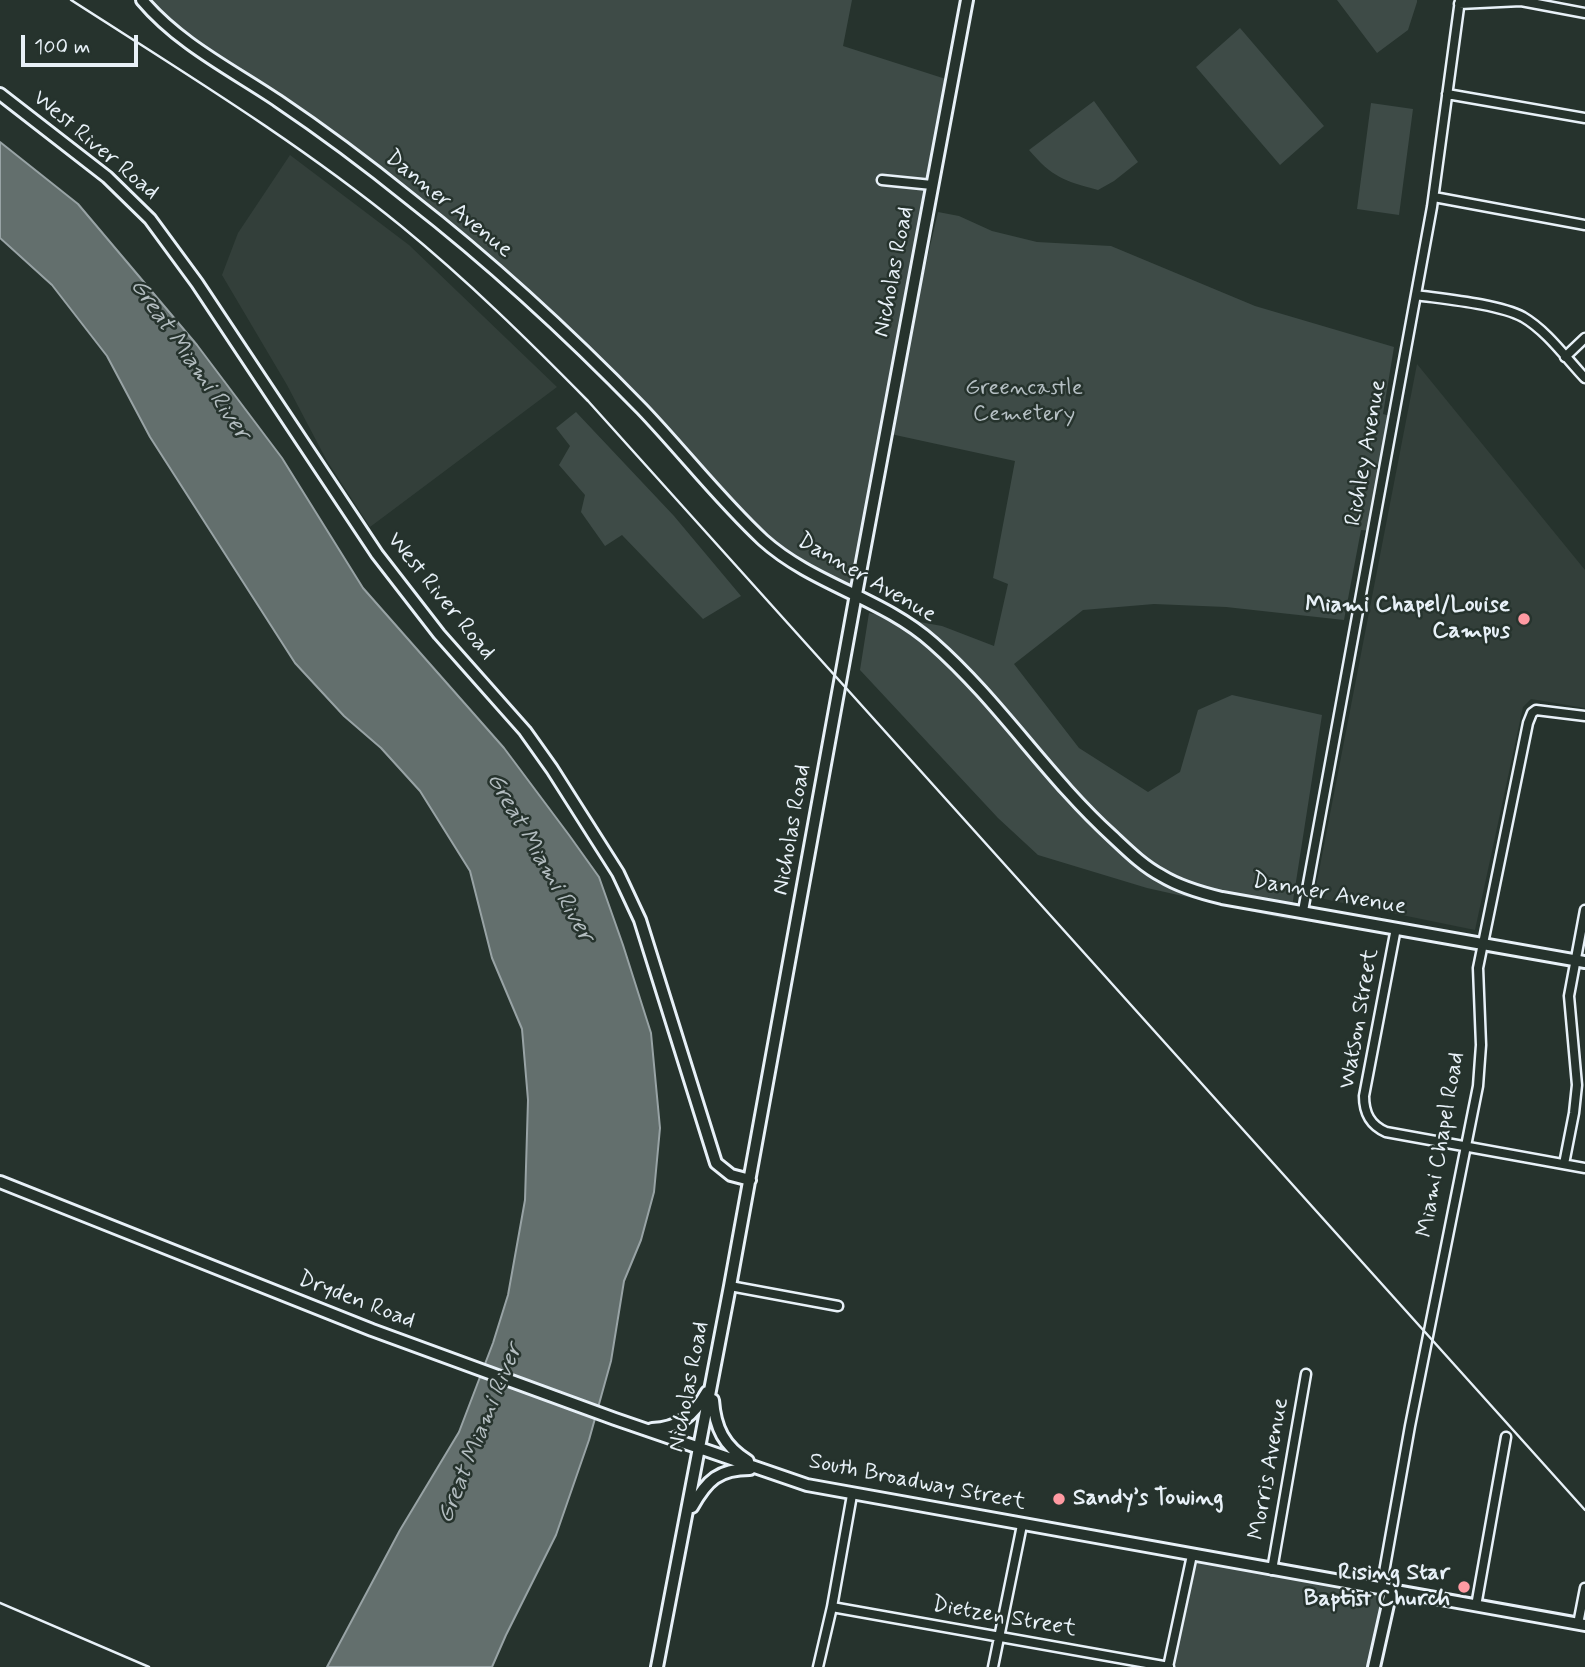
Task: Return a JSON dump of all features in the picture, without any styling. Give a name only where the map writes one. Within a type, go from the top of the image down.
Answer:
[{"type":"street","name":"Danner Avenue","points":[[142,0],[177,35],[334,140],[456,235],[605,372],[763,539],[807,571],[856,594],[911,625],[951,659],[1081,806],[1154,872],[1181,886],[1208,894],[1579,961]]},
{"type":"street","name":"Nicholas Road","points":[[657,1667],[700,1449],[967,0]]},
{"type":"street","points":[[1459,2],[1521,1],[1585,13]]},
{"type":"street","name":"Richley Avenue","points":[[1303,911],[1434,197],[1459,2]]},
{"type":"street","name":"West River Road","points":[[0,94],[107,177],[150,219],[217,313],[376,554],[431,624],[532,740],[618,873],[640,920],[716,1163],[731,1175],[750,1180]]},
{"type":"street","points":[[1447,94],[1585,118]]},
{"type":"street","points":[[882,180],[932,185]]},
{"type":"street","points":[[1434,197],[1585,225]]},
{"type":"street","points":[[1416,295],[1516,314],[1538,328],[1585,378]]},
{"type":"street","points":[[1565,357],[1585,338]]},
{"type":"street","name":"Miami Chapel Road","points":[[1374,1667],[1413,1413],[1478,1086],[1481,1059],[1478,978],[1528,723],[1536,710],[1585,716]]},
{"type":"street","points":[[1564,1164],[1577,1085],[1569,1008],[1579,961],[1585,910]]},
{"type":"street","name":"Watson Street","points":[[1396,928],[1364,1096],[1364,1110],[1379,1129],[1386,1132],[1466,1146]]},
{"type":"street","points":[[1466,1146],[1585,1168]]},
{"type":"street","name":"Dryden Road","points":[[0,1182],[439,1355],[643,1429],[670,1432],[700,1449]]},
{"type":"street","points":[[730,1286],[838,1306]]},
{"type":"street","name":"Morris Avenue","points":[[1272,1570],[1306,1374]]},
{"type":"street","points":[[670,1432],[690,1415],[712,1383]]},
{"type":"street","points":[[712,1383],[714,1409],[721,1437],[742,1457],[760,1469]]},
{"type":"street","points":[[1476,1606],[1506,1437]]},
{"type":"street","name":"South Broadway Street","points":[[700,1449],[807,1485],[852,1494],[1582,1625]]},
{"type":"street","points":[[686,1520],[701,1493],[720,1473],[738,1469],[760,1469]]},
{"type":"street","points":[[818,1667],[832,1607],[852,1494]]},
{"type":"street","points":[[993,1667],[1022,1525]]},
{"type":"street","points":[[1168,1667],[1192,1555]]},
{"type":"street","points":[[1582,1625],[1585,1588]]},
{"type":"street","name":"Dietzen Street","points":[[832,1607],[1168,1667]]},
{"type":"shaded area","points":[[290,155],[409,245],[557,387],[370,527],[327,461],[287,385],[222,275],[238,233]]},
{"type":"shaded area","points":[[1417,364],[1585,570],[1585,708],[1531,699],[1523,707],[1475,930],[1314,897]]},
{"type":"green space","name":"Greencastle Cemetery","points":[[142,0],[852,0],[843,46],[952,81],[908,318],[913,319],[938,212],[959,216],[992,231],[1037,242],[1111,246],[1255,306],[1394,347],[1383,414],[1393,417],[1373,531],[1361,530],[1344,620],[1226,607],[1154,604],[1083,610],[1014,664],[1079,748],[1148,792],[1180,772],[1198,710],[1232,695],[1322,715],[1290,920],[1147,888],[1038,855],[998,818],[860,670],[869,613],[942,626],[994,646],[1008,584],[993,578],[1015,461],[886,433],[856,594],[773,548],[644,411],[410,198],[187,42]]},
{"type":"green space","points":[[1337,0],[1417,2],[1408,30],[1377,53]]},
{"type":"green space","points":[[1240,28],[1324,126],[1280,165],[1196,67]]},
{"type":"green space","points":[[1094,101],[1138,162],[1098,190],[1059,177],[1029,150]]},
{"type":"green space","points":[[1371,103],[1413,109],[1399,215],[1357,209]]},
{"type":"green space","points":[[576,412],[674,516],[741,596],[703,619],[622,535],[605,546],[581,512],[585,495],[559,465],[570,446],[556,428]]},
{"type":"green space","points":[[1192,1555],[1391,1591],[1374,1667],[1168,1667]]},
{"type":"water","name":"Great Miami River","points":[[0,142],[78,204],[197,345],[282,458],[363,588],[504,748],[599,877],[623,945],[651,1033],[660,1128],[654,1192],[641,1240],[624,1281],[611,1361],[589,1440],[556,1535],[492,1667],[327,1667],[400,1530],[459,1432],[508,1295],[525,1200],[528,1100],[522,1029],[492,958],[470,871],[420,791],[381,748],[344,716],[295,663],[150,437],[107,356],[52,285],[0,238]]},
{"type":"railway","points":[[71,0],[239,108],[362,195],[450,268],[543,356],[588,401],[1585,1510]]},
{"type":"railway","points":[[0,1603],[149,1667]]},
{"type":"place","name":"Miami Chapel/Louise Campus","points":[[1524,619]]},
{"type":"place","name":"Sandy’s Towing","points":[[1059,1499]]},
{"type":"place","name":"Rising Star Baptist Church","points":[[1464,1587]]}]
